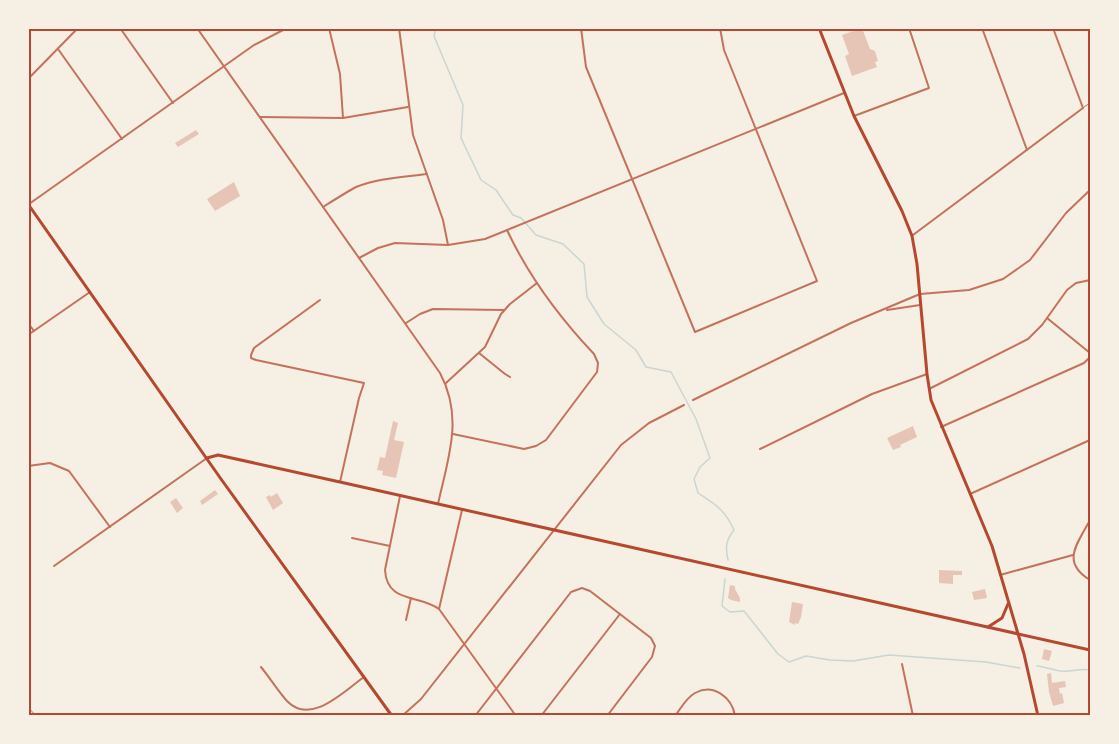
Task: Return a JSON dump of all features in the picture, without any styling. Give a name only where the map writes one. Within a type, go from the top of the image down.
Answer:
[{"type":"main road","points":[[819,28],[854,116],[902,211],[912,236],[917,264],[929,389],[941,427],[986,530],[1018,634],[1038,716]]},
{"type":"main road","points":[[29,204],[207,459],[392,716]]},
{"type":"main road","points":[[207,459],[218,455],[1090,650]]},
{"type":"main road","points":[[988,627],[1002,618],[1009,602]]},
{"type":"street","points":[[28,79],[78,28]]},
{"type":"street","points":[[120,28],[173,103]]},
{"type":"street","points":[[196,28],[406,323],[446,383],[452,405],[453,434],[438,504]]},
{"type":"street","points":[[29,204],[261,41],[287,28]]},
{"type":"street","points":[[329,28],[340,74],[343,118]]},
{"type":"street","points":[[399,28],[413,135],[443,220],[448,245]]},
{"type":"street","points":[[581,28],[586,67],[695,332],[818,281],[724,51],[720,28]]},
{"type":"street","points":[[854,116],[929,88],[909,28]]},
{"type":"street","points":[[982,28],[1027,150]]},
{"type":"street","points":[[912,236],[1083,108],[1053,28]]},
{"type":"street","points":[[58,49],[122,140]]},
{"type":"street","points":[[359,258],[394,243],[448,245],[472,243],[524,224],[844,93]]},
{"type":"street","points":[[260,117],[343,118],[408,107]]},
{"type":"street","points":[[323,207],[366,183],[427,174]]},
{"type":"street","points":[[693,400],[851,323],[920,294],[980,288],[1013,274],[1038,252],[1066,213],[1090,190]]},
{"type":"street","points":[[453,434],[518,449],[536,446],[546,440],[595,376],[598,367],[594,354],[571,329],[521,260],[507,230]]},
{"type":"street","points":[[929,389],[1021,344],[1036,332],[1067,290],[1083,281],[1090,280]]},
{"type":"street","points":[[446,383],[479,353],[490,339],[504,310],[537,283]]},
{"type":"street","points":[[28,335],[90,291]]},
{"type":"street","points":[[320,300],[254,348],[251,358],[364,383],[339,482]]},
{"type":"street","points":[[881,311],[921,305]]},
{"type":"street","points":[[406,323],[433,309],[504,310]]},
{"type":"street","points":[[1047,318],[1090,353]]},
{"type":"street","points":[[28,323],[34,331]]},
{"type":"street","points":[[479,353],[510,376]]},
{"type":"street","points":[[941,427],[1084,363],[1090,357]]},
{"type":"street","points":[[760,449],[872,394],[927,374]]},
{"type":"street","points":[[402,716],[421,699],[621,446],[643,426],[684,405]]},
{"type":"street","points":[[970,494],[1090,440]]},
{"type":"street","points":[[54,566],[207,459]]},
{"type":"street","points":[[28,466],[50,463],[69,471],[110,527]]},
{"type":"street","points":[[400,496],[385,570],[387,582],[397,594],[429,602],[439,609],[516,716]]},
{"type":"street","points":[[439,609],[462,510]]},
{"type":"street","points":[[1090,520],[1073,555],[1076,568],[1090,580]]},
{"type":"street","points":[[352,538],[390,546]]},
{"type":"street","points":[[1000,575],[1073,555]]},
{"type":"street","points":[[475,716],[571,592],[584,588],[651,638],[655,650],[607,716]]},
{"type":"street","points":[[406,620],[411,598]]},
{"type":"street","points":[[541,716],[620,614]]},
{"type":"street","points":[[902,664],[913,716]]},
{"type":"street","points":[[261,667],[287,701],[296,707],[308,710],[324,705],[364,677]]},
{"type":"street","points":[[675,716],[694,694],[709,690],[729,699],[735,716]]},
{"type":"lane","points":[[1083,108],[1090,103]]},
{"type":"lane","points":[[28,707],[36,716]]},
{"type":"building","points":[[862,28],[870,49],[875,51],[877,67],[852,76],[845,56],[849,54],[842,35]]},
{"type":"building","points":[[196,130],[199,134],[178,147],[175,143]]},
{"type":"building","points":[[234,182],[240,196],[215,211],[207,199]]},
{"type":"building","points":[[393,421],[398,423],[394,440],[404,442],[396,478],[382,475],[383,471],[377,470],[380,457],[385,458]]},
{"type":"building","points":[[913,426],[917,437],[893,450],[887,438]]},
{"type":"building","points":[[215,490],[218,494],[202,505],[200,501]]},
{"type":"building","points":[[277,493],[283,503],[273,510],[266,497]]},
{"type":"building","points":[[176,498],[183,508],[177,513],[170,502]]},
{"type":"building","points":[[939,570],[962,571],[962,575],[953,575],[953,584],[939,583]]},
{"type":"building","points":[[730,585],[735,586],[740,602],[728,598]]},
{"type":"building","points":[[985,589],[987,598],[974,600],[972,592]]},
{"type":"building","points":[[792,602],[803,604],[801,617],[795,625],[789,622]]},
{"type":"building","points":[[1044,649],[1052,651],[1049,661],[1042,659]]},
{"type":"building","points":[[1051,673],[1052,683],[1065,681],[1066,687],[1059,688],[1064,703],[1053,706],[1047,674]]},
{"type":"waterway","points":[[436,28],[434,36],[463,105],[461,138],[481,180],[496,190],[513,215],[521,218],[536,235],[563,244],[584,264],[587,297],[604,324],[636,350],[646,367],[671,372],[696,419],[710,458],[700,467],[694,479],[698,493],[727,517],[734,530],[727,544],[728,560]]},
{"type":"waterway","points":[[725,579],[722,606],[730,612],[744,611],[778,654],[789,662],[806,656],[853,661],[889,655],[986,662],[1020,668]]},
{"type":"waterway","points":[[1037,666],[1061,671],[1090,670]]}]
